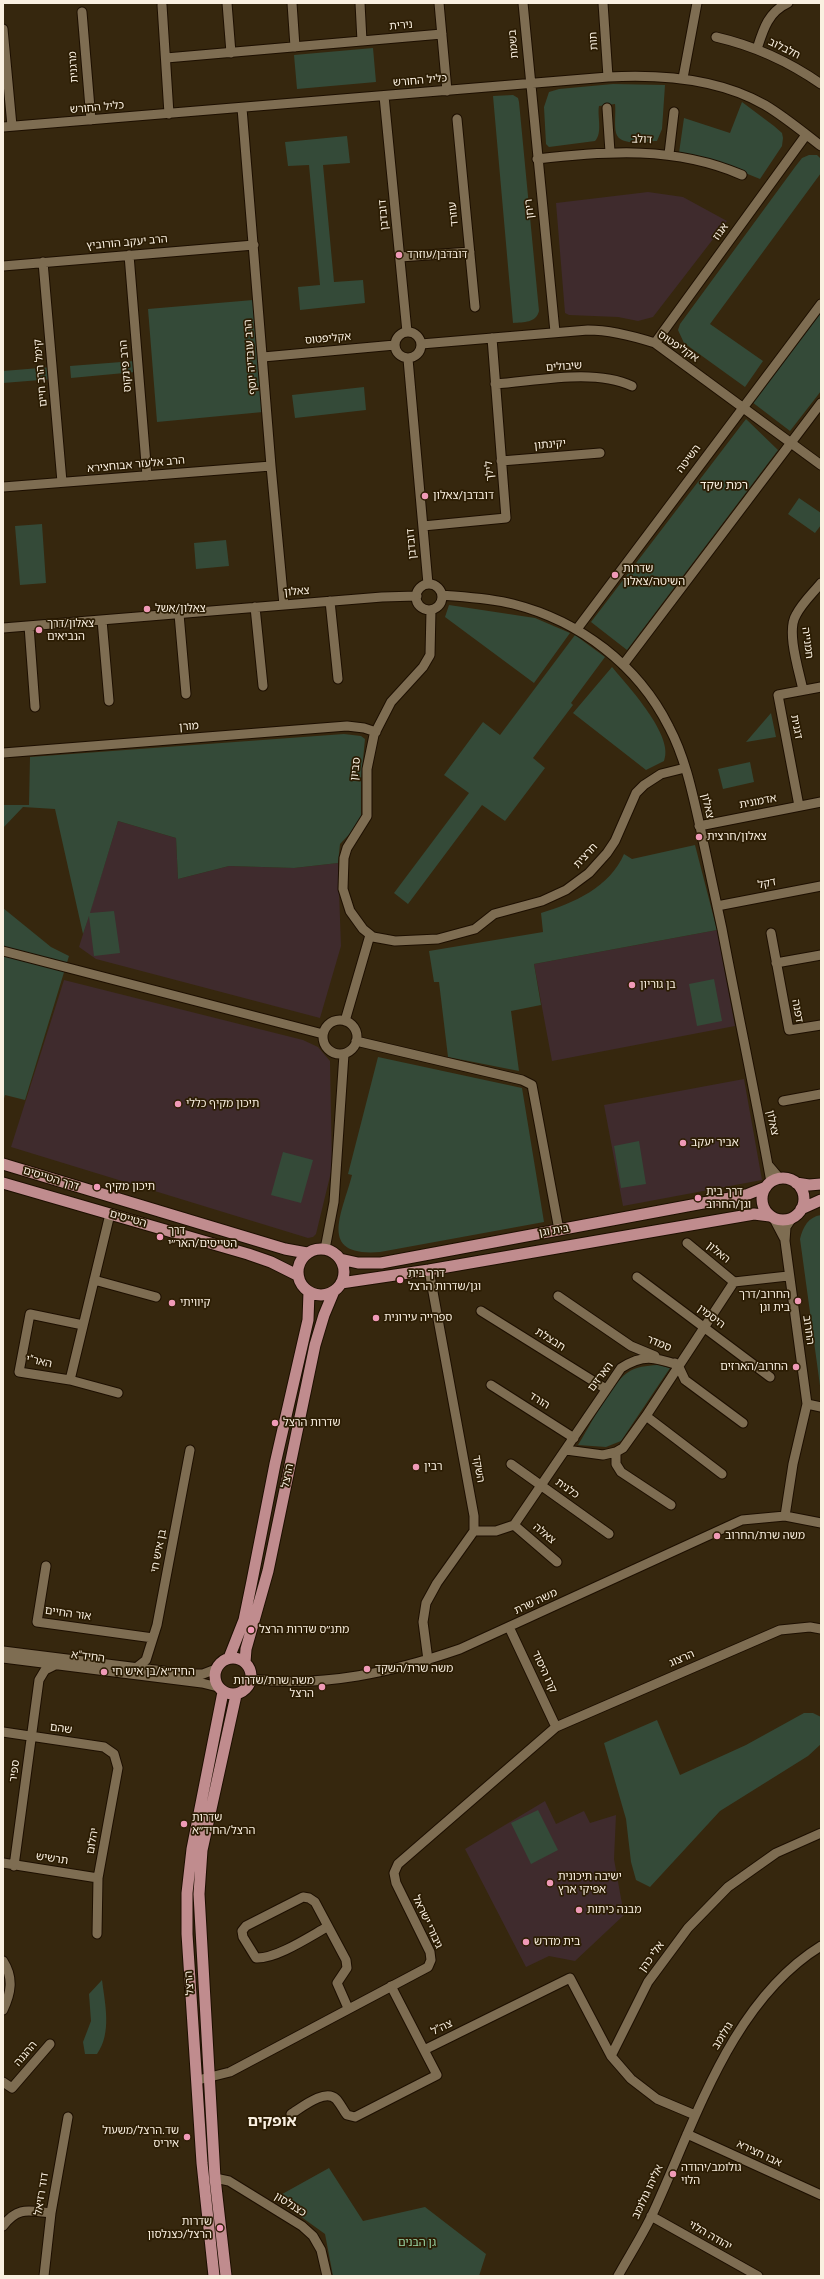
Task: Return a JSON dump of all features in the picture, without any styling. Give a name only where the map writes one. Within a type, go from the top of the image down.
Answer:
[{"type":"main road","name":"דרך הטייסים","points":[[3,1164],[285,1249],[307,1253]]},
{"type":"main road","name":"הטייסים","points":[[3,1183],[248,1254],[271,1262],[298,1275]]},
{"type":"main road","name":"בית וגן","points":[[340,1259],[358,1263],[381,1263],[746,1195],[772,1183]]},
{"type":"main road","points":[[821,1184],[809,1185],[796,1183],[772,1183],[762,1202],[771,1216],[782,1220],[792,1218],[801,1210],[821,1200]]},
{"type":"main road","points":[[796,1183],[803,1197],[801,1210]]},
{"type":"main road","name":"בית וגן","points":[[337,1287],[754,1214],[771,1216]]},
{"type":"main road","points":[[325,1249],[332,1252],[340,1259],[344,1273],[337,1287],[320,1295],[309,1292],[301,1285],[298,1275],[300,1261],[307,1253],[314,1250],[325,1249]]},
{"type":"main road","name":"הרצל","points":[[245,1662],[246,1648],[268,1572],[315,1346],[324,1315],[337,1287]]},
{"type":"main road","name":"הרצל","points":[[229,1658],[244,1620],[275,1464],[308,1320],[309,1292]]},
{"type":"main road","points":[[229,1658],[239,1659],[245,1662],[249,1667],[251,1679],[246,1689],[236,1695],[220,1690],[215,1681],[216,1668],[224,1660],[229,1658]]},
{"type":"main road","name":"הרצל","points":[[220,1690],[192,1849],[187,1893],[187,1934],[226,2276]]},
{"type":"main road","name":"הרצל","points":[[214,2276],[202,2163],[203,2080],[199,1894],[202,1850],[236,1695]]},
{"type":"street","points":[[227,3],[230,53]]},
{"type":"street","points":[[292,3],[294,47]]},
{"type":"street","points":[[360,3],[362,41]]},
{"type":"street","points":[[439,3],[447,91]]},
{"type":"street","name":"בשמת","points":[[522,3],[530,83]]},
{"type":"street","name":"תות","points":[[603,3],[608,77]]},
{"type":"street","points":[[683,78],[698,3]]},
{"type":"street","name":"חלבלוב","points":[[757,49],[768,21],[775,11],[788,3]]},
{"type":"street","points":[[162,5],[170,114]]},
{"type":"street","name":"מרגנית","points":[[82,12],[90,120]]},
{"type":"street","points":[[3,29],[7,127]]},
{"type":"street","name":"נירית","points":[[166,58],[442,34]]},
{"type":"street","name":"חלבלוב","points":[[716,37],[757,49],[793,66],[821,84]]},
{"type":"street","name":"כליל החורש","points":[[7,127],[530,83],[650,75],[683,78],[726,89],[755,100],[775,111],[821,146]]},
{"type":"street","name":"ריחן","points":[[530,83],[555,332]]},
{"type":"street","name":"דובדבן","points":[[384,96],[407,332]]},
{"type":"street","name":"הרב עובדיה יוסף","points":[[242,108],[271,466],[284,605]]},
{"type":"street","points":[[607,108],[610,152]]},
{"type":"street","points":[[669,154],[674,112]]},
{"type":"street","name":"עוזרד","points":[[457,119],[475,307]]},
{"type":"street","name":"אגוז","points":[[655,343],[806,135]]},
{"type":"street","name":"דולב","points":[[537,159],[610,152],[669,154],[709,162],[742,175]]},
{"type":"street","name":"הרב יעקב הורוביץ","points":[[3,266],[254,245]]},
{"type":"street","points":[[400,257],[470,252]]},
{"type":"street","name":"הרב פינקוס","points":[[129,255],[147,476]]},
{"type":"street","name":"קימל הרב חיים","points":[[43,262],[62,482]]},
{"type":"street","name":"השיטה","points":[[577,628],[821,304]]},
{"type":"street","name":"אקליפטוס","points":[[421,344],[555,332],[600,330],[626,334],[655,343],[821,465]]},
{"type":"street","points":[[407,332],[416,335],[421,344],[418,354],[408,359],[398,354],[395,345],[398,337],[407,332]]},
{"type":"street","name":"לילך","points":[[423,526],[506,518],[492,338]]},
{"type":"street","name":"אקליפטוס","points":[[263,357],[395,345]]},
{"type":"street","name":"דובדבן","points":[[408,359],[428,584]]},
{"type":"street","name":"שיבולים","points":[[495,384],[594,376],[615,379],[632,386]]},
{"type":"street","points":[[623,665],[821,402]]},
{"type":"street","name":"יקינתון","points":[[501,461],[600,453]]},
{"type":"street","name":"הרב אלעזר אבוחצירא","points":[[3,487],[271,466]]},
{"type":"street","name":"חמנייה","points":[[803,690],[792,635],[793,624],[796,614],[821,583]]},
{"type":"street","points":[[428,584],[438,587],[442,595],[440,605],[431,610],[420,606],[416,596],[421,587],[428,584]]},
{"type":"street","name":"צאלון","points":[[442,595],[511,604],[549,616],[577,628],[623,665],[651,697],[661,712],[675,741],[685,768],[700,826],[768,1163],[771,1170],[772,1183]]},
{"type":"street","name":"צאלון","points":[[3,628],[330,601],[416,596]]},
{"type":"street","points":[[330,601],[338,679]]},
{"type":"street","points":[[255,607],[263,686]]},
{"type":"street","name":"סביון","points":[[370,935],[360,926],[350,911],[343,890],[343,876],[347,848],[367,816],[367,769],[376,732],[391,702],[423,667],[430,655],[431,610]]},
{"type":"street","points":[[179,614],[186,694]]},
{"type":"street","points":[[102,620],[109,701]]},
{"type":"street","points":[[29,626],[36,707]]},
{"type":"street","name":"דגנית","points":[[799,806],[778,695],[821,687]]},
{"type":"street","name":"מורן","points":[[3,753],[347,726],[364,728],[376,732]]},
{"type":"street","name":"חרצית","points":[[370,935],[395,941],[438,939],[475,929],[494,914],[542,901],[576,884],[598,863],[615,840],[636,793],[644,785],[661,774],[685,768]]},
{"type":"street","name":"אדמונית","points":[[700,826],[821,802]]},
{"type":"street","name":"דקל","points":[[717,906],[821,886]]},
{"type":"street","name":"דפנה","points":[[771,933],[789,1030],[821,1024]]},
{"type":"street","points":[[345,1021],[370,935]]},
{"type":"street","points":[[3,951],[323,1034]]},
{"type":"street","points":[[776,963],[821,955]]},
{"type":"street","points":[[334,1021],[345,1021],[354,1028],[356,1041],[353,1048],[344,1054],[338,1054],[328,1050],[322,1039],[323,1034],[329,1024],[334,1021]]},
{"type":"street","points":[[356,1041],[522,1080],[532,1085],[559,1230]]},
{"type":"street","points":[[325,1249],[334,1202],[344,1054]]},
{"type":"street","points":[[783,1101],[821,1094]]},
{"type":"street","points":[[70,1380],[110,1214]]},
{"type":"street","name":"החרוב","points":[[771,1216],[781,1230],[785,1241]]},
{"type":"street","name":"החרוב","points":[[785,1516],[793,1464],[807,1404],[788,1276],[785,1241],[786,1227],[792,1218]]},
{"type":"street","name":"האלון","points":[[687,1243],[734,1282]]},
{"type":"street","name":"השקד","points":[[429,1270],[472,1504],[474,1531]]},
{"type":"street","points":[[566,1450],[603,1455],[616,1452],[623,1448],[646,1416],[678,1365],[734,1282],[788,1276]]},
{"type":"street","name":"היסמין","points":[[637,1277],[770,1377]]},
{"type":"street","points":[[94,1280],[156,1297]]},
{"type":"street","name":"סמדר","points":[[558,1296],[631,1346],[678,1365],[685,1380],[743,1423]]},
{"type":"street","name":"חבצלת","points":[[481,1310],[606,1389]]},
{"type":"street","name":"האר\"י","points":[[83,1325],[30,1314],[19,1372],[70,1380],[118,1393]]},
{"type":"street","name":"הארזים","points":[[514,1525],[621,1368],[634,1360],[654,1357],[678,1365]]},
{"type":"street","name":"הורד","points":[[491,1385],[574,1438]]},
{"type":"street","points":[[807,1404],[821,1407]]},
{"type":"street","points":[[646,1416],[722,1474]]},
{"type":"street","name":"בן איש חי","points":[[136,1668],[143,1664],[148,1656],[153,1638],[190,1450]]},
{"type":"street","points":[[616,1452],[616,1464],[621,1472],[671,1505]]},
{"type":"street","name":"כלנית","points":[[511,1464],[609,1534]]},
{"type":"street","name":"משה שרת","points":[[251,1679],[281,1682],[328,1680],[373,1674],[428,1660],[460,1649],[510,1627],[742,1520],[785,1516],[821,1523]]},
{"type":"street","points":[[428,1660],[423,1622],[426,1603],[437,1583],[474,1531],[496,1531],[514,1525]]},
{"type":"street","name":"צאלה","points":[[514,1525],[557,1562]]},
{"type":"street","name":"אור החיים","points":[[46,1566],[37,1622],[153,1638]]},
{"type":"street","name":"קרו היסוד","points":[[510,1627],[556,1727]]},
{"type":"street","name":"הרצוג","points":[[556,1727],[780,1630],[810,1627],[821,1629]]},
{"type":"street","name":"החיד\"א","points":[[3,1652],[196,1674],[216,1668]]},
{"type":"street","points":[[148,1656],[155,1668],[161,1671]]},
{"type":"street","name":"החיד\"א","points":[[3,1658],[202,1683],[220,1690]]},
{"type":"street","points":[[30,1662],[38,1680]]},
{"type":"street","points":[[38,1680],[45,1670],[55,1665]]},
{"type":"street","name":"ספיר","points":[[14,1866],[32,1736],[38,1680]]},
{"type":"street","name":"גיבורי ישראל","points":[[203,2080],[230,2072],[348,2008],[428,1967],[431,1960],[430,1952],[396,1883],[394,1873],[398,1864],[556,1727]]},
{"type":"street","name":"שהם","points":[[3,1732],[104,1747],[114,1754]]},
{"type":"street","name":"יהלום","points":[[97,1934],[98,1878],[118,1768],[114,1754]]},
{"type":"street","name":"אלי כהן","points":[[611,2056],[648,1982],[688,1928],[734,1883],[776,1853],[821,1833]]},
{"type":"street","name":"תרשיש","points":[[3,1863],[14,1866],[98,1878]]},
{"type":"street","points":[[327,1927],[272,1955],[262,1958],[256,1958],[252,1954],[242,1931],[246,1926],[303,1897],[309,1898],[315,1902],[327,1927],[346,1960],[347,1968],[337,1984],[348,2008]]},
{"type":"street","name":"גולומב","points":[[695,2115],[726,2054],[757,2005],[781,1976],[821,1946]]},
{"type":"street","points":[[3,1961],[9,1970],[11,1982],[10,1996],[3,2010]]},
{"type":"street","name":"צה\"ל","points":[[290,2114],[316,2099],[327,2096],[336,2099],[347,2115],[355,2117],[437,2075],[424,2050],[570,1978],[611,2056]]},
{"type":"street","points":[[391,1986],[424,2050]]},
{"type":"street","name":"ההגנה","points":[[3,2082],[12,2088],[50,2044]]},
{"type":"street","points":[[611,2056],[631,2079],[656,2099],[695,2115]]},
{"type":"street","name":"אליהו גולומב","points":[[618,2276],[651,2216],[695,2115]]},
{"type":"street","name":"דוד רזיאל","points":[[44,2276],[51,2213],[68,2117]]},
{"type":"street","name":"אבו חצירא","points":[[687,2134],[821,2195]]},
{"type":"street","name":"כצנלסון","points":[[215,2178],[229,2181],[302,2226],[313,2236],[321,2250],[327,2276]]},
{"type":"street","points":[[3,2226],[10,2216],[21,2211],[51,2213]]},
{"type":"street","name":"יהודה הלוי","points":[[651,2216],[758,2276]]},
{"type":"shaded area","points":[[648,192],[683,197],[727,221],[653,317],[638,321],[618,317],[569,315],[565,313],[556,203]]},
{"type":"shaded area","points":[[118,821],[176,838],[178,879],[229,866],[294,868],[338,863],[341,946],[320,1018],[96,959],[79,947]]},
{"type":"shaded area","name":"בן גוריון","points":[[717,930],[735,1026],[552,1061],[534,964]]},
{"type":"shaded area","name":"תיכון מקיף כללי","points":[[64,980],[303,1040],[318,1047],[330,1061],[332,1168],[316,1234],[313,1237],[308,1238],[11,1147]]},
{"type":"shaded area","name":"אביר יעקב","points":[[744,1079],[762,1180],[623,1206],[604,1105]]},
{"type":"shaded area","name":"ישיבה תיכונית אפיקי ארץ","points":[[545,1801],[556,1824],[584,1811],[590,1823],[616,1815],[614,1859],[624,1915],[575,1961],[549,1956],[526,1967],[465,1849]]},
{"type":"green space","points":[[373,48],[376,82],[297,89],[294,55]]},
{"type":"green space","points":[[613,84],[665,85],[662,129],[657,141],[628,142],[618,137],[615,130],[615,104],[599,106],[599,134],[595,141],[549,147],[546,144],[544,107],[549,92],[559,89]]},
{"type":"green space","points":[[513,95],[518,98],[519,102],[539,311],[532,320],[513,323],[493,96]]},
{"type":"green space","points":[[742,102],[782,133],[782,146],[760,179],[728,166],[679,153],[684,118],[730,133]]},
{"type":"green space","points":[[347,136],[350,163],[323,165],[334,282],[363,280],[365,303],[300,310],[298,287],[320,285],[309,165],[288,166],[285,142]]},
{"type":"green space","points":[[809,155],[817,155],[821,159],[821,173],[710,324],[763,361],[745,387],[684,343],[678,330],[680,324],[795,167],[802,158]]},
{"type":"green space","points":[[253,300],[263,412],[157,422],[148,309]]},
{"type":"green space","points":[[821,311],[821,391],[790,431],[752,402]]},
{"type":"green space","points":[[134,361],[135,372],[71,378],[70,366]]},
{"type":"green space","points":[[52,367],[53,379],[3,383],[3,371]]},
{"type":"green space","points":[[364,387],[366,410],[295,418],[292,395]]},
{"type":"green space","points":[[746,419],[778,450],[627,650],[591,622]]},
{"type":"green space","points":[[799,498],[821,513],[821,525],[815,533],[788,514]]},
{"type":"green space","points":[[42,524],[46,583],[20,585],[15,526]]},
{"type":"green space","points":[[226,540],[229,566],[196,569],[194,543]]},
{"type":"green space","points":[[449,605],[535,618],[570,633],[534,683],[445,617]]},
{"type":"green space","points":[[575,635],[605,657],[571,703],[573,705],[533,758],[545,768],[505,821],[482,805],[408,904],[394,893],[469,793],[444,775],[483,722],[500,735]]},
{"type":"green space","points":[[612,667],[648,711],[663,738],[666,751],[664,761],[646,770],[573,713]]},
{"type":"green space","points":[[771,713],[776,737],[746,742]]},
{"type":"green space","points":[[344,734],[361,736],[365,739],[361,781],[361,822],[340,844],[338,863],[294,868],[229,866],[178,879],[176,838],[118,821],[90,913],[114,911],[120,953],[94,956],[89,916],[83,934],[55,809],[23,807],[3,828],[3,805],[29,805],[30,757]]},
{"type":"green space","points":[[750,762],[754,782],[723,789],[718,769]]},
{"type":"green space","points":[[695,845],[717,930],[534,964],[541,1005],[511,1011],[519,1071],[448,1057],[439,982],[434,982],[429,951],[543,932],[541,913],[578,899],[600,885],[618,866],[624,854],[632,859]]},
{"type":"green space","points":[[3,908],[51,947],[69,956],[25,1100],[5,1095],[3,1102]]},
{"type":"green space","points":[[714,979],[722,1021],[697,1026],[689,984]]},
{"type":"green space","points":[[378,1057],[522,1088],[544,1222],[380,1252],[360,1252],[348,1248],[341,1240],[339,1230],[340,1218],[352,1175],[348,1174]]},
{"type":"green space","points":[[639,1141],[646,1184],[621,1188],[614,1146]]},
{"type":"green space","points":[[283,1152],[313,1160],[301,1203],[271,1195]]},
{"type":"green space","points":[[821,1215],[821,1393],[800,1239],[809,1220]]},
{"type":"green space","points":[[657,1365],[670,1368],[621,1441],[606,1447],[578,1445],[607,1396],[621,1379],[634,1369]]},
{"type":"green space","points":[[804,1713],[813,1713],[821,1717],[821,1744],[808,1756],[720,1811],[650,1887],[636,1880],[631,1862],[626,1819],[604,1743],[657,1720],[680,1775],[746,1745]]},
{"type":"green space","points":[[538,1810],[558,1850],[531,1864],[511,1823]]},
{"type":"green space","points":[[102,1980],[106,2008],[105,2037],[97,2054],[85,2054],[83,2042],[91,2021],[89,1994]]},
{"type":"green space","name":"גן הבנים","points":[[329,2168],[363,2221],[425,2207],[486,2254],[479,2276],[333,2276],[325,2234],[275,2198]]},
{"type":"place","name":"דובדבן/עוזרד","points":[[399,255]]},
{"type":"place","name":"דובדבן/צאלון","points":[[425,496]]},
{"type":"place","name":"שדרות השיטה/צאלון","points":[[615,575]]},
{"type":"place","name":"צאלון/אשל","points":[[147,609]]},
{"type":"place","name":"צאלון/דרך הנביאים","points":[[39,630]]},
{"type":"place","name":"צאלון/חרצית","points":[[699,837]]},
{"type":"place","name":"בן גוריון","points":[[632,985]]},
{"type":"place","name":"תיכון מקיף כללי","points":[[178,1104]]},
{"type":"place","name":"אביר יעקב","points":[[683,1143]]},
{"type":"place","name":"תיכון מקיף","points":[[97,1187]]},
{"type":"place","name":"דרך בית וגן/החרוב","points":[[698,1198]]},
{"type":"place","name":"דרך הטייסים/האר״י","points":[[160,1237]]},
{"type":"place","name":"דרך בית וגן/שדרות הרצל","points":[[400,1280]]},
{"type":"place","name":"החרוב/דרך בית וגן","points":[[798,1301]]},
{"type":"place","name":"קיוויתי","points":[[172,1303]]},
{"type":"place","name":"ספרייה עירונית","points":[[376,1318]]},
{"type":"place","name":"החרוב/הארזים","points":[[796,1367]]},
{"type":"place","name":"שדרות הרצל","points":[[275,1423]]},
{"type":"place","name":"רבין","points":[[416,1467]]},
{"type":"place","name":"משה שרת/החרוב","points":[[717,1536]]},
{"type":"place","name":"מתנ״ס שדרות הרצל","points":[[251,1630]]},
{"type":"place","name":"משה שרת/השקד","points":[[367,1669]]},
{"type":"place","name":"החיד״א/בן איש חי","points":[[104,1672]]},
{"type":"place","name":"משה שרת/שדרות הרצל","points":[[322,1687]]},
{"type":"place","name":"שדרות הרצל/החיד״א","points":[[184,1824]]},
{"type":"place","name":"ישיבה תיכונית אפיקי ארץ","points":[[550,1883]]},
{"type":"place","name":"מבנה כיתות","points":[[579,1910]]},
{"type":"place","name":"בית מדרש","points":[[526,1942]]},
{"type":"place","name":"שד.הרצל/משעול איריס","points":[[187,2137]]},
{"type":"place","name":"גולומב/יהודה הלוי","points":[[673,2174]]},
{"type":"place","name":"שדרות הרצל/כצנלסון","points":[[220,2228]]},
{"type":"district","name":"רמת שקד","points":[[724,486]]},
{"type":"district","name":"אופקים","points":[[272,2122]]}]
